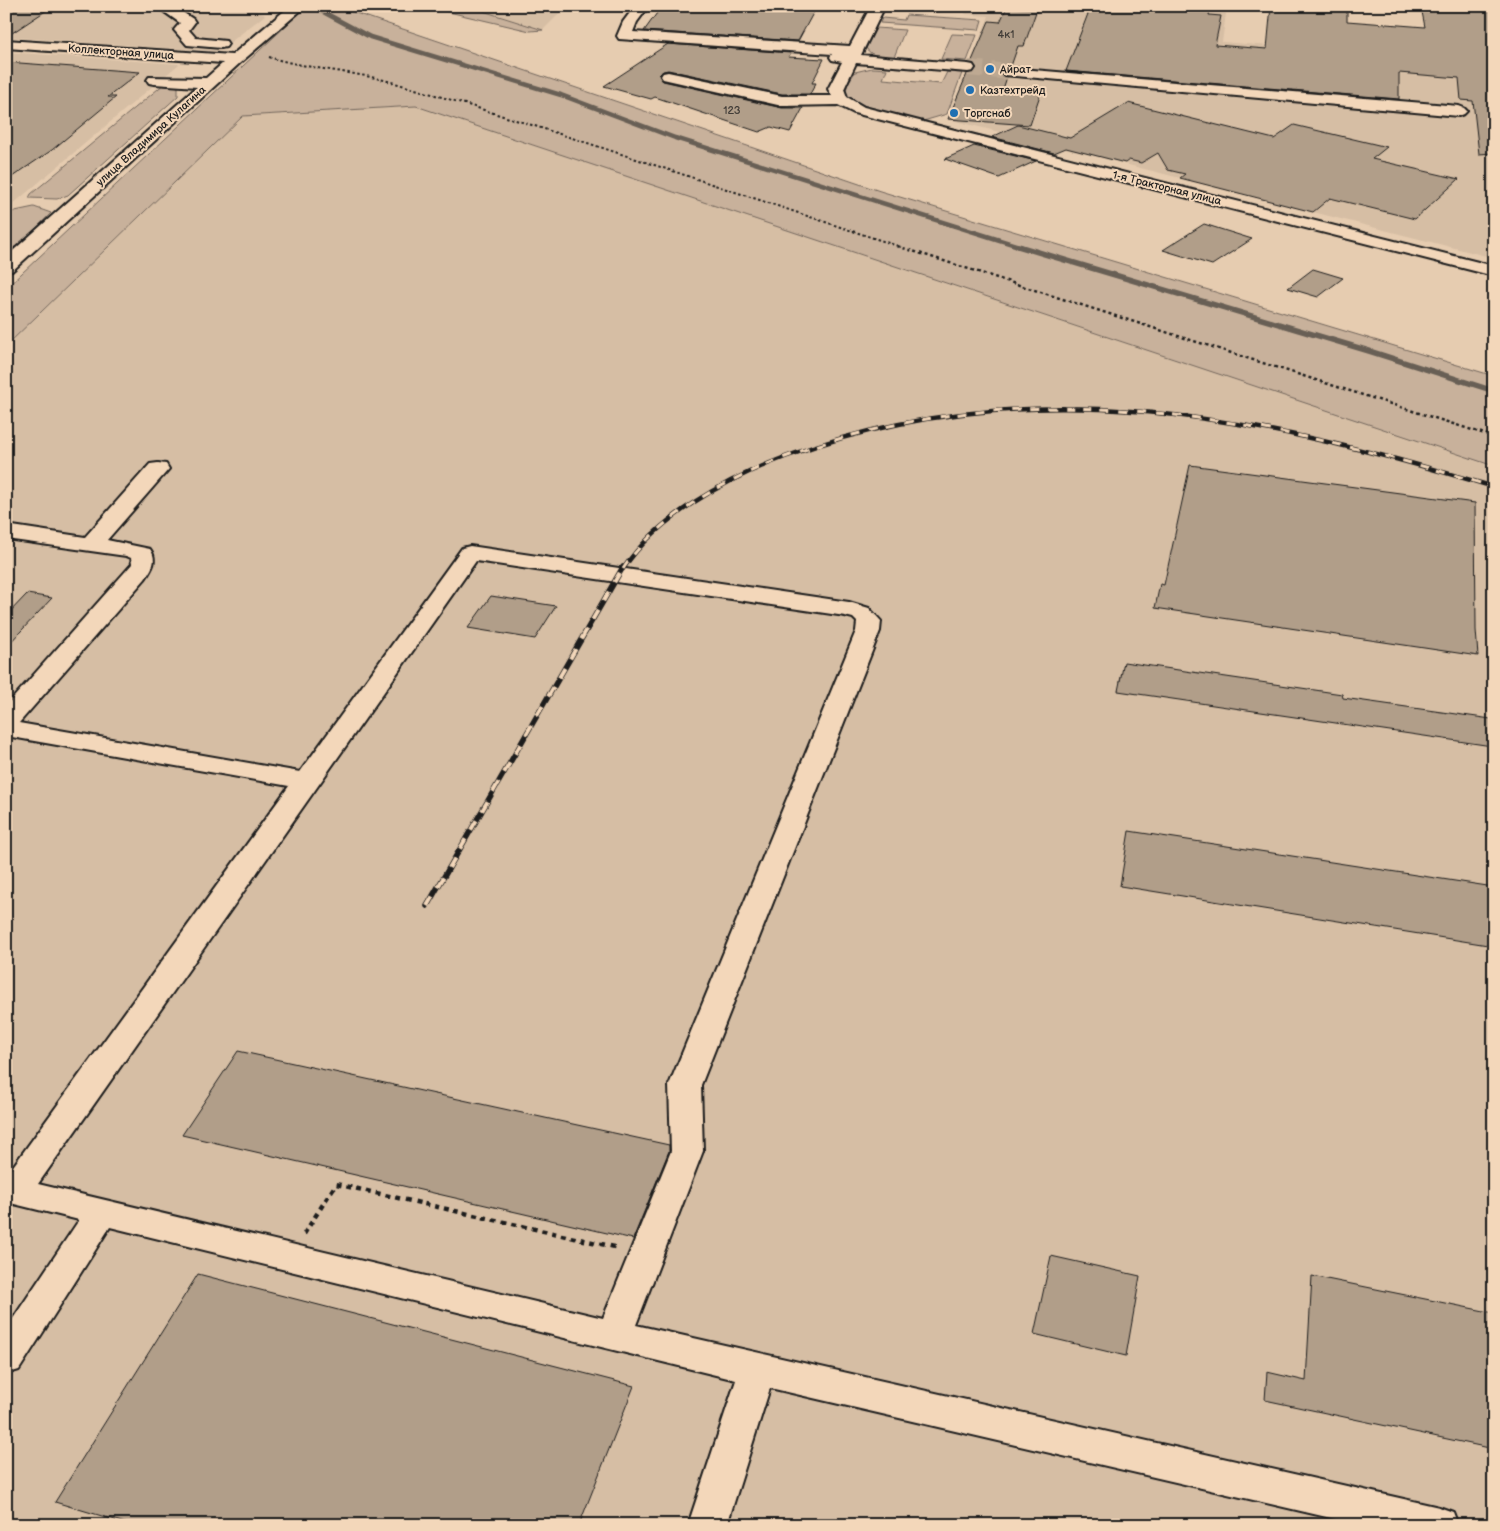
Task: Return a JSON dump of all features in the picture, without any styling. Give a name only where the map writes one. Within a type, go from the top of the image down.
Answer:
[{"type":"street","points":[[163,6],[188,22],[180,30],[192,42],[249,48]]},
{"type":"street","name":"улица Владимира Кулагина","points":[[6,267],[235,60],[299,6]]},
{"type":"street","points":[[642,6],[630,22],[624,36],[853,54],[968,68]]},
{"type":"street","points":[[668,76],[782,100],[810,102],[842,100],[836,89],[878,6]]},
{"type":"street","points":[[10,44],[32,33]]},
{"type":"street","points":[[40,46],[53,38]]},
{"type":"street","name":"Коллекторная улица","points":[[10,44],[235,60]]},
{"type":"street","points":[[792,54],[853,54]]},
{"type":"street","points":[[1009,72],[1459,111]]},
{"type":"street","points":[[154,80],[209,84]]},
{"type":"street","name":"1-я Тракторная улица","points":[[842,100],[860,110],[1494,271]]},
{"type":"street","points":[[90,544],[158,469]]},
{"type":"street","points":[[6,551],[14,533],[129,550],[142,554],[143,564],[6,722]]},
{"type":"street","points":[[614,1336],[687,1151],[685,1085],[868,631],[869,621],[861,613],[849,609],[470,553],[10,1190],[289,1258],[614,1336],[758,1370],[1439,1525]]},
{"type":"street","points":[[6,728],[307,781]]},
{"type":"street","points":[[6,1359],[102,1212]]},
{"type":"street","points":[[708,1525],[758,1370]]},
{"type":"path","points":[[249,48],[294,65],[392,82],[589,144],[1018,286],[1494,437]]},
{"type":"path","points":[[289,1258],[336,1184],[646,1254]]},
{"type":"shaded area","points":[[6,6],[248,6],[265,15],[218,52],[6,37]]},
{"type":"shaded area","points":[[307,6],[335,6],[880,191],[1494,376],[1494,466],[416,106],[243,116],[6,346],[6,288]]},
{"type":"shaded area","points":[[423,6],[467,6],[543,30],[530,31]]},
{"type":"shaded area","points":[[469,6],[567,6],[543,30]]},
{"type":"shaded area","points":[[968,6],[1227,6],[1222,42],[1494,65],[1494,258],[948,119],[989,16],[965,14]]},
{"type":"shaded area","points":[[906,15],[982,20],[979,30],[880,23],[882,18],[904,20]]},
{"type":"shaded area","points":[[876,28],[905,30],[894,57],[875,55],[866,48]]},
{"type":"shaded area","points":[[952,34],[977,35],[967,61],[941,59]]},
{"type":"shaded area","points":[[6,52],[179,64],[6,210]]},
{"type":"shaded area","points":[[872,68],[887,69],[883,79],[941,84],[947,72],[962,73],[947,114],[920,122],[859,104],[845,94],[848,83],[855,72]]},
{"type":"shaded area","points":[[164,84],[178,87],[178,96],[68,195],[57,199],[29,198],[31,194]]},
{"type":"shaded area","points":[[416,106],[1494,466],[1494,1525],[6,1525],[6,346],[243,116]]},
{"type":"shaded area","points":[[34,207],[51,213],[19,246],[6,249],[6,215]]},
{"type":"building","points":[[6,6],[53,6],[6,37]]},
{"type":"building","points":[[662,6],[817,6],[798,41],[644,31]]},
{"type":"building","points":[[1091,6],[1211,6],[1209,15],[1221,16],[1215,45],[1267,49],[1271,6],[1347,10],[1347,21],[1425,27],[1421,7],[1494,11],[1494,153],[1479,154],[1473,101],[1461,100],[1459,78],[1399,73],[1399,99],[1066,71]]},
{"type":"building","points":[[1007,7],[1037,9],[1024,46],[1018,46],[1011,66],[1004,67],[1000,71],[1002,76],[1007,77],[1003,89],[1041,92],[1030,125],[948,119],[967,74],[973,73],[977,69],[975,64],[971,63],[989,21],[1000,22]]},
{"type":"building","points":[[668,44],[791,53],[788,57],[824,59],[812,83],[816,83],[810,94],[782,94],[668,70],[663,71],[659,75],[663,81],[782,108],[803,108],[790,132],[771,127],[759,132],[655,97],[651,99],[604,86]]},
{"type":"building","points":[[6,62],[140,72],[108,97],[116,97],[52,150],[6,181]]},
{"type":"building","points":[[1128,103],[1274,139],[1294,125],[1387,147],[1372,159],[1459,179],[1415,219],[1330,198],[1313,212],[1180,178],[1185,174],[1168,170],[1158,153],[1141,163],[1129,160],[1125,163],[1066,148],[1054,153],[992,137],[1018,125],[1070,138]]},
{"type":"building","points":[[974,146],[1036,161],[999,178],[945,159]]},
{"type":"building","points":[[1204,224],[1252,239],[1212,265],[1163,250]]},
{"type":"building","points":[[1313,269],[1343,278],[1318,297],[1288,288]]},
{"type":"building","points":[[1190,465],[1475,503],[1478,656],[1155,608],[1160,584],[1164,585]]},
{"type":"building","points":[[27,594],[52,598],[6,647],[6,616]]},
{"type":"building","points":[[491,596],[556,606],[535,639],[468,628]]},
{"type":"building","points":[[1124,662],[1342,694],[1343,698],[1491,719],[1492,746],[1118,691]]},
{"type":"building","points":[[1129,831],[1494,887],[1494,946],[1120,886]]},
{"type":"building","points":[[238,1051],[669,1145],[669,1151],[633,1239],[182,1135]]},
{"type":"building","points":[[1051,1256],[1140,1276],[1126,1356],[1034,1334]]},
{"type":"building","points":[[198,1274],[634,1386],[579,1525],[132,1525],[55,1502]]},
{"type":"building","points":[[1312,1276],[1494,1313],[1494,1449],[1265,1400],[1267,1372],[1306,1381]]},
{"type":"waterway","points":[[312,6],[370,37],[561,95],[675,138],[1022,247]]},
{"type":"waterway","points":[[1018,246],[1369,351],[1494,391]]},
{"type":"tunnel","points":[[968,68],[1009,72]]},
{"type":"railway","points":[[623,569],[655,532],[674,516],[695,501],[740,476],[785,457],[874,430],[963,414],[1052,408],[1141,412],[1229,423],[1318,440],[1494,487]]},
{"type":"railway","points":[[427,906],[623,567]]},
{"type":"place","name":"Айрат","points":[[990,69]]},
{"type":"place","name":"Казтехтрейд","points":[[970,90]]},
{"type":"place","name":"Торгснаб","points":[[954,113]]}]
